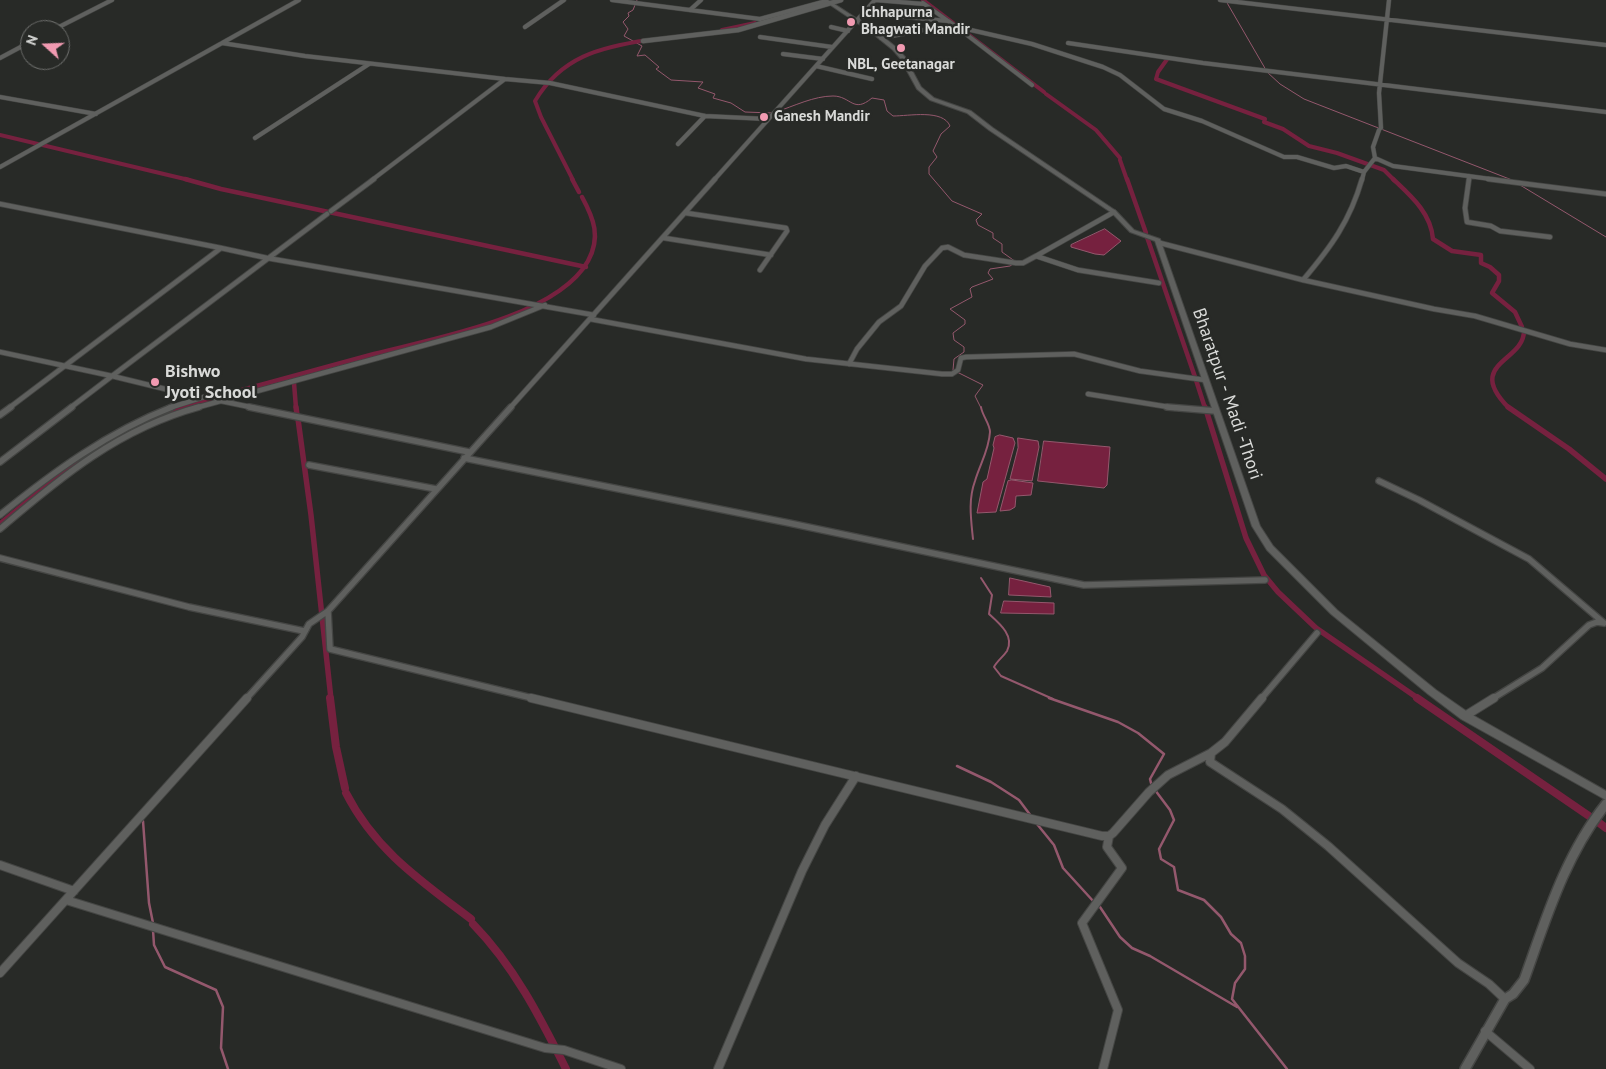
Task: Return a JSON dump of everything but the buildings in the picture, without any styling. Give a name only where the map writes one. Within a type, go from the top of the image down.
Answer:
[{"type":"main road","points":[[828,2],[881,38],[899,54],[919,88],[932,99],[969,112],[991,129],[1114,212],[1132,231],[1154,238],[1160,243]]},
{"type":"main road","name":"Bharatpur - Madi -Thori","points":[[1160,243],[1172,286],[1256,526],[1270,548],[1334,612],[1432,692],[1465,716],[1606,796]]},
{"type":"street","points":[[70,21],[112,0]]},
{"type":"street","points":[[0,167],[299,0]]},
{"type":"street","points":[[525,27],[564,0]]},
{"type":"street","points":[[612,0],[760,19],[841,0]]},
{"type":"street","points":[[690,10],[701,0]]},
{"type":"street","points":[[0,974],[302,637],[304,631],[315,617],[326,612],[664,238],[755,136],[767,119],[875,0],[924,4]]},
{"type":"street","points":[[919,0],[1032,85]]},
{"type":"street","points":[[1220,0],[1606,45]]},
{"type":"street","points":[[1303,280],[1332,246],[1356,201],[1364,172],[1375,158],[1373,147],[1380,129],[1379,93],[1389,0]]},
{"type":"street","points":[[643,41],[738,30],[828,2]]},
{"type":"street","points":[[864,13],[948,21]]},
{"type":"street","points":[[831,27],[848,31]]},
{"type":"street","points":[[881,38],[940,27],[958,28],[956,27]]},
{"type":"street","points":[[962,28],[1032,44],[1104,67],[1120,75],[1164,109],[1202,121],[1284,157],[1297,157],[1334,168],[1346,166],[1364,172]]},
{"type":"street","points":[[760,37],[832,47]]},
{"type":"street","points":[[222,43],[369,64],[545,83],[705,116],[767,119]]},
{"type":"street","points":[[1068,43],[1204,63],[1606,112]]},
{"type":"street","points":[[0,58],[20,47]]},
{"type":"street","points":[[783,54],[822,58]]},
{"type":"street","points":[[255,138],[369,64]]},
{"type":"street","points":[[816,66],[872,79]]},
{"type":"street","points":[[0,462],[266,258],[506,79]]},
{"type":"street","points":[[0,96],[96,114]]},
{"type":"street","points":[[678,144],[705,116]]},
{"type":"street","points":[[1375,158],[1393,166],[1606,194]]},
{"type":"street","points":[[1469,176],[1465,208],[1467,222],[1491,226],[1500,231],[1550,237]]},
{"type":"street","points":[[0,204],[266,258],[534,303],[592,317],[806,359],[952,374],[958,370],[961,358],[966,357],[1074,354],[1140,371],[1205,380]]},
{"type":"street","points":[[849,364],[857,349],[879,322],[901,306],[925,266],[942,248],[948,247],[964,255],[1016,263],[1023,262],[1114,212]]},
{"type":"street","points":[[686,213],[786,228],[788,231],[760,270]]},
{"type":"street","points":[[664,238],[771,256]]},
{"type":"street","points":[[1160,243],[1303,280],[1434,309],[1475,316],[1570,344],[1606,350]]},
{"type":"street","points":[[0,415],[221,248]]},
{"type":"street","points":[[1036,256],[1078,270],[1159,283]]},
{"type":"street","points":[[0,529],[78,465],[100,450],[128,434],[166,417],[217,399],[491,327],[543,305]]},
{"type":"street","points":[[0,352],[112,376],[200,398],[217,399],[469,452]]},
{"type":"street","points":[[1088,394],[1187,410],[1216,411]]},
{"type":"street","points":[[0,515],[57,470],[107,437],[138,421],[200,398]]},
{"type":"street","points":[[464,458],[1084,585],[1265,580]]},
{"type":"street","points":[[309,465],[436,489]]},
{"type":"street","points":[[1379,481],[1530,559],[1605,624]]},
{"type":"street","points":[[0,558],[191,608],[304,631]]},
{"type":"street","points":[[326,612],[330,649],[1109,836]]},
{"type":"street","points":[[1465,716],[1542,668],[1589,625],[1605,624]]},
{"type":"street","points":[[1103,1069],[1118,1010],[1082,923],[1122,868],[1107,847],[1109,836],[1149,792],[1168,775],[1211,753],[1225,742],[1317,633]]},
{"type":"street","points":[[1211,753],[1209,757],[1210,762],[1217,768],[1249,786],[1282,809],[1328,846],[1458,963],[1489,984],[1505,999]]},
{"type":"street","points":[[718,1069],[802,871],[825,825],[856,776]]},
{"type":"street","points":[[1465,1069],[1505,999],[1513,994],[1524,980],[1562,877],[1589,825],[1606,804]]},
{"type":"street","points":[[0,865],[74,891]]},
{"type":"street","points":[[66,900],[545,1048],[560,1049],[622,1069]]},
{"type":"street","points":[[1485,1031],[1530,1069]]},
{"type":"shaded area","points":[[1105,229],[1121,241],[1104,255],[1071,247],[1071,245]]},
{"type":"shaded area","points":[[1000,435],[1013,438],[1015,443],[996,512],[977,513],[983,482],[987,479],[995,437]]},
{"type":"shaded area","points":[[1018,438],[1038,441],[1039,447],[1032,481],[1010,479],[1018,448]]},
{"type":"shaded area","points":[[1044,441],[1110,447],[1107,485],[1104,488],[1038,481]]},
{"type":"shaded area","points":[[1008,481],[1033,483],[1031,495],[1016,496],[1015,507],[1010,510],[1000,511]]},
{"type":"shaded area","points":[[1010,578],[1050,587],[1051,597],[1009,595]]},
{"type":"shaded area","points":[[1004,601],[1054,603],[1054,614],[1001,613]]},
{"type":"waterway","points":[[637,0],[633,10],[628,13],[629,16],[623,22],[628,29],[624,36],[642,46],[637,56],[645,55],[659,67],[656,69],[671,80],[703,82],[698,88],[715,94],[713,98],[731,103],[745,112],[772,113]]},
{"type":"waterway","points":[[923,0],[1044,92]]},
{"type":"waterway","points":[[1226,1],[1266,70]]},
{"type":"waterway","points":[[722,30],[755,23]]},
{"type":"waterway","points":[[573,180],[541,117],[535,101],[545,86],[570,64],[583,57],[614,46],[648,40]]},
{"type":"waterway","points":[[1168,58],[1158,72],[1156,79],[1265,119],[1264,122],[1283,129],[1309,146],[1337,153],[1384,170],[1424,213],[1433,239],[1452,251],[1481,255],[1481,263],[1490,267],[1499,275],[1499,281],[1492,293],[1515,312],[1522,327]]},
{"type":"waterway","points":[[1267,72],[1280,84],[1304,99],[1512,180]]},
{"type":"waterway","points":[[1046,94],[1096,130],[1120,158]]},
{"type":"waterway","points":[[776,112],[811,99],[826,96],[839,97],[856,104],[866,103],[872,98],[884,100],[887,111],[893,116],[933,115],[940,117],[950,126],[941,134],[933,151],[937,157],[929,167],[929,174],[952,201],[982,214],[976,220],[978,225],[993,233],[993,238],[1002,244],[1002,252],[1016,262],[1010,266],[990,269],[988,273],[993,279],[972,287],[970,289],[972,297],[950,309],[965,320],[965,324],[953,333],[954,340],[964,347],[964,352],[954,359],[953,370],[983,385],[975,396],[981,408]]},
{"type":"waterway","points":[[0,135],[186,179]]},
{"type":"waterway","points":[[1120,160],[1127,180]]},
{"type":"waterway","points":[[186,179],[221,189],[583,266]]},
{"type":"waterway","points":[[572,179],[579,192]]},
{"type":"waterway","points":[[1127,179],[1146,233]]},
{"type":"waterway","points":[[1520,185],[1606,237]]},
{"type":"waterway","points":[[582,197],[593,221],[595,236],[592,252],[583,266]]},
{"type":"waterway","points":[[1147,237],[1195,377]]},
{"type":"waterway","points":[[183,408],[220,396],[491,323],[522,311],[550,297],[572,280],[583,266]]},
{"type":"waterway","points":[[1508,407],[1497,393],[1492,381],[1494,372],[1522,341],[1524,331]]},
{"type":"waterway","points":[[1196,380],[1205,408]]},
{"type":"waterway","points":[[294,383],[296,408]]},
{"type":"waterway","points":[[113,438],[156,417],[187,407]]},
{"type":"waterway","points":[[296,407],[297,415]]},
{"type":"waterway","points":[[973,539],[971,495],[988,445],[990,432],[981,407]]},
{"type":"waterway","points":[[1205,407],[1206,411]]},
{"type":"waterway","points":[[1508,407],[1569,449],[1606,479]]},
{"type":"waterway","points":[[1207,413],[1246,538],[1264,575],[1278,592],[1316,628],[1419,699]]},
{"type":"waterway","points":[[298,419],[311,515],[331,699]]},
{"type":"waterway","points":[[0,524],[76,462]]},
{"type":"waterway","points":[[981,578],[992,595],[989,614],[1005,630],[1009,640],[1007,651],[994,667],[1001,676],[1053,699]]},
{"type":"waterway","points":[[330,698],[336,747],[345,788]]},
{"type":"waterway","points":[[1049,698],[1118,722],[1138,733],[1164,754],[1150,779],[1152,787]]},
{"type":"waterway","points":[[1417,698],[1589,816]]},
{"type":"waterway","points":[[957,766],[991,782],[1019,800],[1031,816]]},
{"type":"waterway","points":[[1155,790],[1170,810],[1174,820],[1159,849],[1161,859],[1174,867],[1178,890],[1204,900],[1221,917],[1231,934],[1241,943],[1245,956],[1245,969],[1235,983],[1232,999],[1287,1069]]},
{"type":"waterway","points":[[346,793],[358,813],[385,848],[417,877],[471,919]]},
{"type":"waterway","points":[[143,821],[149,903],[153,923]]},
{"type":"waterway","points":[[1598,822],[1606,828]]},
{"type":"waterway","points":[[1037,824],[1054,845],[1063,868],[1094,902]]},
{"type":"waterway","points":[[1100,907],[1120,937],[1132,948],[1150,956],[1237,1007]]},
{"type":"waterway","points":[[473,924],[488,940],[514,975],[536,1011],[566,1069]]},
{"type":"waterway","points":[[153,930],[154,945],[165,967],[216,990],[223,1007],[221,1048],[228,1069]]},
{"type":"place","name":"Ichhapurna Bhagwati Mandir","points":[[851,22]]},
{"type":"place","name":"NBL, Geetanagar","points":[[901,48]]},
{"type":"place","name":"Ganesh Mandir","points":[[764,117]]},
{"type":"place","name":"Bishwo Jyoti School","points":[[155,382]]}]
